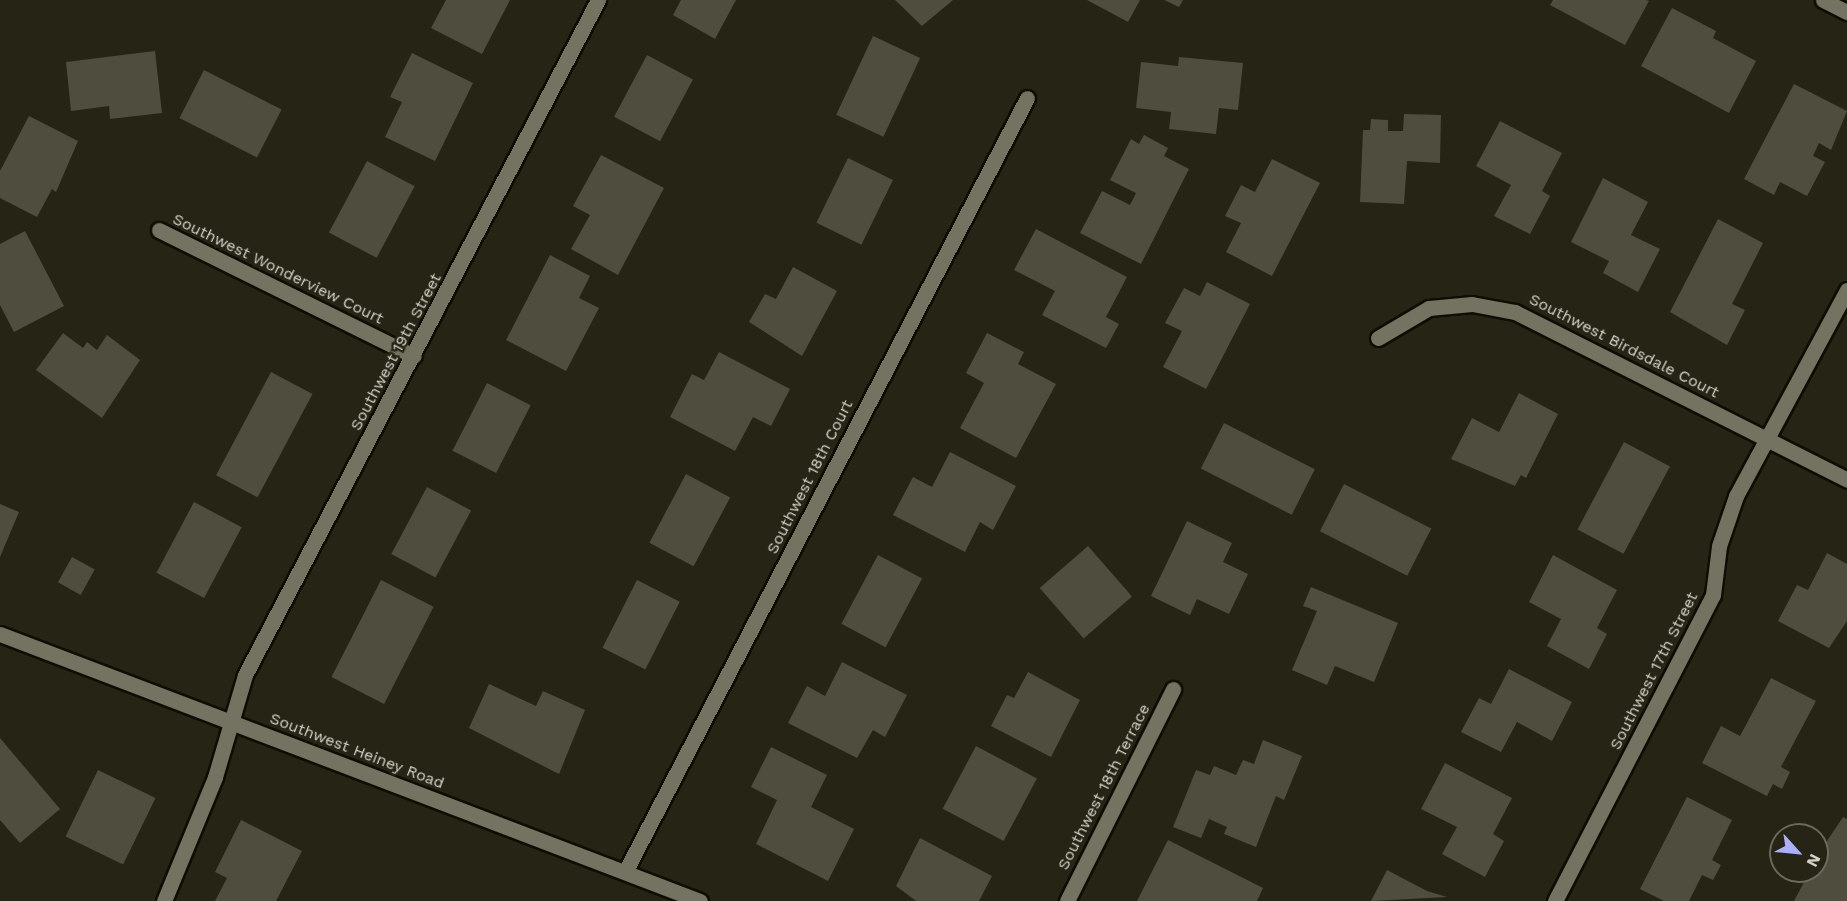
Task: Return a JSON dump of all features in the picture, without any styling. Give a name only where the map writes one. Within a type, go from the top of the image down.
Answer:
[{"type":"street","name":"Southwest 19th Street","points":[[164,901],[215,777],[245,675],[414,356],[598,0]]},
{"type":"street","points":[[1824,0],[1847,12]]},
{"type":"street","name":"Southwest 18th Court","points":[[625,872],[1028,98]]},
{"type":"street","name":"Southwest Wonderview Court","points":[[159,230],[414,356]]},
{"type":"street","name":"Southwest 17th Street","points":[[1555,901],[1713,595],[1719,546],[1736,496],[1847,290]]},
{"type":"street","name":"Southwest Birdsdale Court","points":[[1378,338],[1430,308],[1472,304],[1515,312],[1768,438],[1847,480]]},
{"type":"street","name":"Southwest Heiney Road","points":[[0,634],[700,901]]},
{"type":"street","name":"Southwest 18th Terrace","points":[[1067,901],[1173,689]]},
{"type":"building","points":[[446,0],[510,0],[482,54],[431,28]]},
{"type":"building","points":[[681,0],[736,0],[715,39],[673,15]]},
{"type":"building","points":[[895,0],[953,0],[922,26]]},
{"type":"building","points":[[1087,0],[1140,0],[1128,22]]},
{"type":"building","points":[[1164,0],[1183,0],[1179,7]]},
{"type":"building","points":[[1553,0],[1649,1],[1625,45],[1550,5]]},
{"type":"building","points":[[1672,8],[1716,31],[1713,38],[1756,61],[1729,113],[1641,66]]},
{"type":"building","points":[[873,36],[920,58],[883,137],[836,115]]},
{"type":"building","points":[[155,51],[162,113],[110,119],[109,106],[71,111],[66,62]]},
{"type":"building","points":[[412,53],[473,83],[435,161],[385,137],[402,102],[390,97]]},
{"type":"building","points":[[647,55],[693,79],[660,141],[614,117]]},
{"type":"building","points":[[1179,57],[1243,63],[1238,110],[1219,108],[1216,134],[1169,129],[1171,112],[1136,108],[1141,62],[1178,66]]},
{"type":"building","points":[[204,70],[282,109],[257,158],[179,118]]},
{"type":"building","points":[[1794,84],[1847,111],[1831,150],[1819,143],[1813,156],[1825,162],[1807,196],[1780,182],[1774,195],[1744,179]]},
{"type":"building","points":[[1404,114],[1441,115],[1440,163],[1407,161],[1404,204],[1360,202],[1363,130],[1370,130],[1371,119],[1388,120],[1388,131],[1403,131]]},
{"type":"building","points":[[29,116],[78,141],[56,192],[52,189],[37,217],[0,198],[0,171]]},
{"type":"building","points":[[1500,121],[1562,153],[1542,191],[1550,196],[1530,234],[1494,216],[1511,185],[1476,166]]},
{"type":"building","points":[[1144,135],[1168,148],[1164,156],[1189,169],[1141,264],[1080,233],[1102,191],[1130,205],[1136,193],[1110,180],[1131,139],[1139,144]]},
{"type":"building","points":[[601,155],[664,188],[618,275],[571,249],[590,215],[573,206]]},
{"type":"building","points":[[848,158],[893,180],[861,245],[816,223]]},
{"type":"building","points":[[1272,159],[1320,183],[1272,276],[1226,252],[1241,223],[1225,216],[1241,185],[1255,192]]},
{"type":"building","points":[[367,161],[415,186],[377,258],[329,233]]},
{"type":"building","points":[[1603,178],[1648,202],[1631,235],[1660,249],[1638,292],[1603,273],[1609,261],[1571,242]]},
{"type":"building","points":[[1718,219],[1763,243],[1732,304],[1745,310],[1727,345],[1670,312]]},
{"type":"building","points":[[1036,229],[1127,277],[1106,317],[1119,324],[1106,348],[1042,315],[1055,291],[1014,270]]},
{"type":"building","points":[[25,231],[64,306],[14,332],[0,305],[0,244]]},
{"type":"building","points":[[550,255],[590,276],[579,298],[599,308],[566,371],[506,340]]},
{"type":"building","points":[[793,267],[837,291],[802,356],[749,322],[765,294],[776,299]]},
{"type":"building","points":[[1207,282],[1250,304],[1206,389],[1163,367],[1182,331],[1165,323],[1184,288],[1200,296]]},
{"type":"building","points":[[63,333],[83,348],[87,342],[97,350],[107,335],[140,360],[102,418],[36,370]]},
{"type":"building","points":[[987,333],[1024,352],[1018,364],[1056,384],[1016,458],[960,428],[984,383],[966,373]]},
{"type":"building","points":[[719,352],[790,389],[771,426],[753,417],[735,451],[670,417],[692,374],[704,380]]},
{"type":"building","points":[[271,372],[312,394],[258,497],[216,475]]},
{"type":"building","points":[[487,383],[531,405],[496,473],[452,451]]},
{"type":"building","points":[[1519,393],[1558,414],[1526,478],[1521,475],[1515,486],[1451,459],[1472,418],[1499,432]]},
{"type":"building","points":[[1224,423],[1315,469],[1292,515],[1201,468]]},
{"type":"building","points":[[1624,442],[1670,466],[1623,554],[1578,529]]},
{"type":"building","points":[[950,452],[1016,486],[993,530],[980,522],[965,552],[893,515],[913,477],[932,487]]},
{"type":"building","points":[[686,474],[730,497],[694,566],[649,543]]},
{"type":"building","points":[[1344,484],[1431,528],[1407,576],[1320,531]]},
{"type":"building","points":[[427,487],[471,510],[435,578],[391,554]]},
{"type":"building","points":[[194,502],[242,527],[204,598],[156,573]]},
{"type":"building","points":[[0,504],[19,512],[0,557]]},
{"type":"building","points":[[1187,521],[1232,543],[1223,562],[1248,574],[1229,614],[1197,599],[1190,615],[1151,596]]},
{"type":"building","points":[[1088,546],[1132,597],[1084,639],[1040,588]]},
{"type":"building","points":[[1827,553],[1847,564],[1847,621],[1829,648],[1778,621],[1797,585],[1808,590]]},
{"type":"building","points":[[878,555],[922,578],[886,647],[841,624]]},
{"type":"building","points":[[1553,555],[1617,590],[1597,628],[1607,634],[1589,669],[1547,646],[1561,619],[1529,602]]},
{"type":"building","points":[[72,557],[95,570],[81,595],[58,582]]},
{"type":"building","points":[[381,580],[434,607],[384,704],[332,677]]},
{"type":"building","points":[[637,580],[680,602],[645,670],[602,648]]},
{"type":"building","points":[[1311,587],[1398,623],[1374,682],[1335,666],[1327,685],[1292,670],[1317,611],[1303,606]]},
{"type":"building","points":[[842,662],[907,695],[885,737],[873,730],[857,758],[788,723],[807,686],[825,696]]},
{"type":"building","points":[[1509,669],[1572,702],[1552,741],[1517,722],[1501,752],[1461,732],[1479,698],[1491,704]]},
{"type":"building","points":[[1028,672],[1080,700],[1051,757],[991,726],[1007,695],[1014,698]]},
{"type":"building","points":[[1771,678],[1816,701],[1781,767],[1790,772],[1782,789],[1773,784],[1767,796],[1702,763],[1721,726],[1740,736]]},
{"type":"building","points":[[489,684],[536,706],[543,691],[585,710],[559,774],[469,728]]},
{"type":"building","points":[[0,738],[60,809],[20,843],[0,820]]},
{"type":"building","points":[[1263,740],[1302,756],[1284,800],[1276,796],[1256,847],[1224,834],[1227,827],[1209,819],[1201,838],[1173,827],[1196,770],[1210,775],[1214,766],[1236,775],[1243,760],[1254,764]]},
{"type":"building","points":[[976,746],[1037,778],[1004,841],[943,809]]},
{"type":"building","points":[[771,747],[827,775],[811,807],[854,829],[828,881],[756,844],[777,800],[751,787]]},
{"type":"building","points":[[1445,763],[1512,798],[1493,834],[1504,841],[1485,877],[1442,854],[1457,827],[1421,809]]},
{"type":"building","points":[[98,770],[156,798],[123,865],[66,837]]},
{"type":"building","points":[[1687,797],[1732,820],[1712,860],[1721,865],[1713,880],[1702,875],[1689,901],[1664,901],[1640,889]]},
{"type":"building","points":[[1843,817],[1847,819],[1847,901],[1794,901],[1804,883],[1829,883],[1829,838]]},
{"type":"building","points":[[241,820],[302,851],[276,901],[215,901],[227,878],[215,872]]},
{"type":"building","points":[[920,838],[992,876],[979,901],[916,901],[896,886]]},
{"type":"building","points":[[1168,840],[1263,888],[1257,901],[1137,901]]},
{"type":"building","points":[[1387,870],[1427,891],[1447,897],[1371,901]]}]
